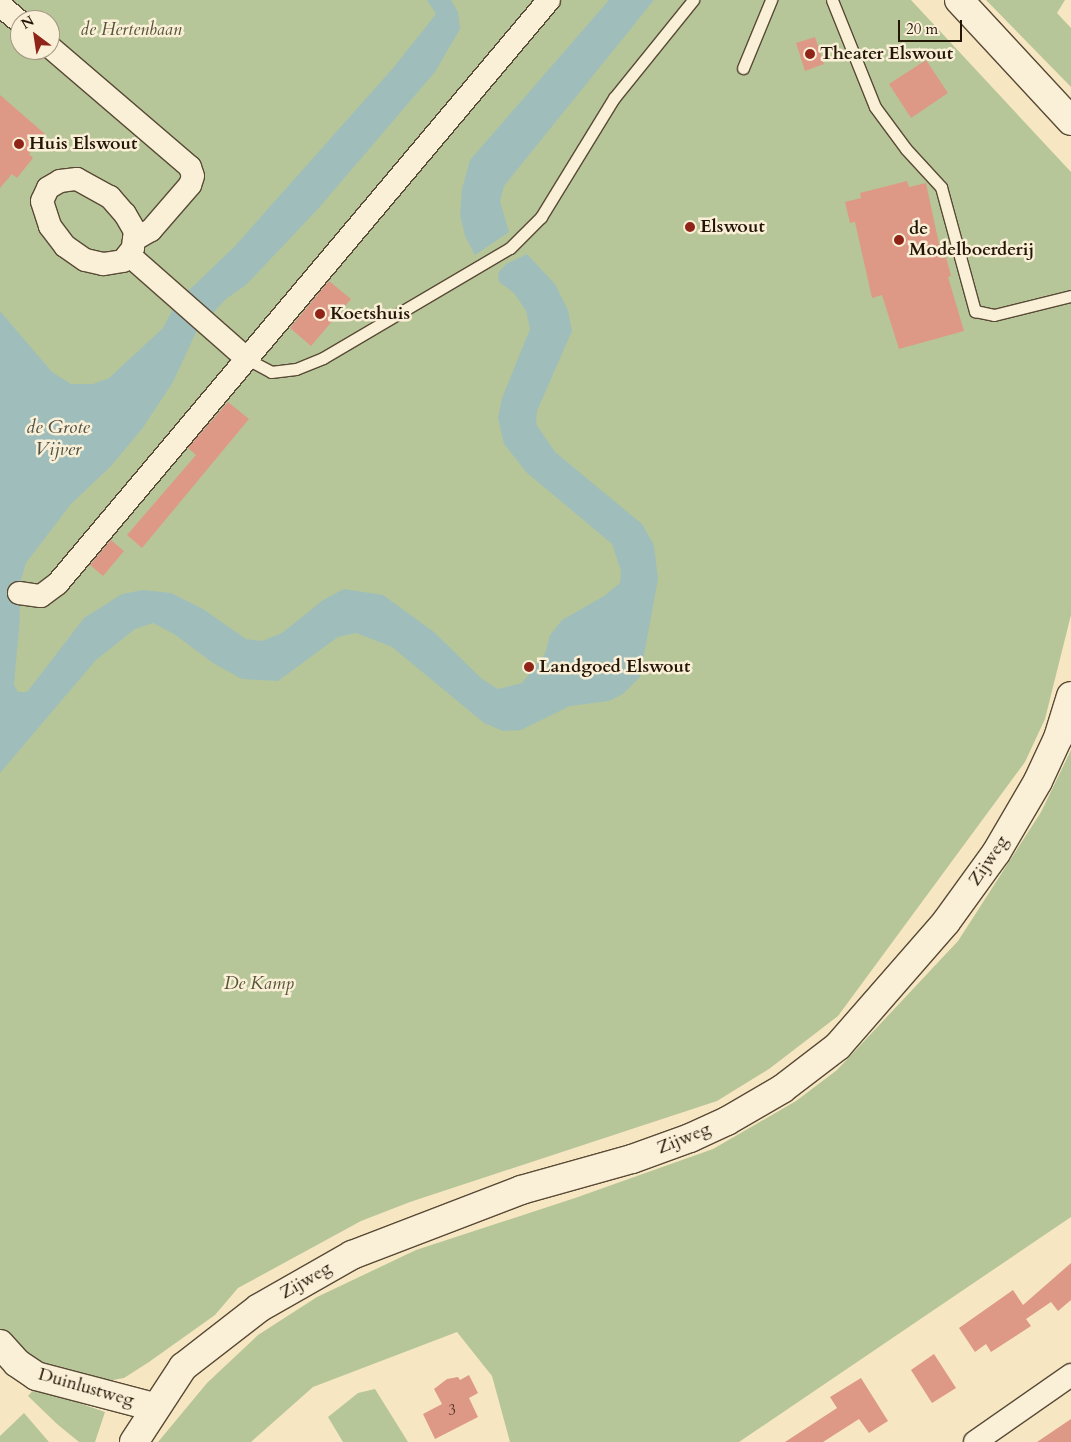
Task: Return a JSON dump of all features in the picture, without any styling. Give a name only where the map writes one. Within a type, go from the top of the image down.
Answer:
[{"type":"street","points":[[19,593],[35,598],[49,592],[549,0]]},
{"type":"street","points":[[959,0],[1071,121]]},
{"type":"street","points":[[60,56],[190,167],[193,176],[190,185],[132,248],[181,300],[247,359]]},
{"type":"street","name":"Zijweg","points":[[134,1442],[154,1407],[183,1367],[224,1333],[259,1308],[352,1255],[520,1190],[632,1159],[690,1138],[727,1122],[782,1088],[838,1046],[946,922],[996,853],[1038,781],[1058,738],[1071,696]]},
{"type":"street","name":"Duinlustweg","points":[[0,1344],[17,1363],[36,1376],[154,1407]]},
{"type":"street","points":[[975,1442],[1071,1375]]},
{"type":"lane","points":[[247,359],[271,372],[296,369],[323,358],[510,248],[541,218],[614,98],[693,0]]},
{"type":"lane","points":[[743,68],[771,0]]},
{"type":"lane","points":[[832,0],[875,108],[906,150],[941,187],[975,311],[994,315],[1071,296]]},
{"type":"green space","name":"Landgoed Elswout","points":[[0,0],[911,0],[1071,172],[1071,615],[1045,719],[1025,762],[838,1016],[769,1069],[717,1101],[410,1202],[361,1221],[238,1288],[215,1315],[124,1378],[102,1382],[29,1360],[0,1330]]},
{"type":"green space","points":[[986,0],[1065,0],[1057,13],[1071,28],[1071,87]]},
{"type":"green space","points":[[1071,750],[1071,1217],[739,1442],[510,1442],[492,1376],[457,1332],[313,1387],[251,1442],[158,1442],[207,1383],[258,1335],[317,1297],[416,1250],[575,1198],[713,1149],[796,1101],[837,1070],[958,941],[1041,812]]},
{"type":"green space","points":[[35,1388],[105,1412],[95,1442],[79,1442],[57,1424],[28,1396]]},
{"type":"green space","points":[[375,1389],[408,1442],[343,1442],[328,1417],[358,1393]]},
{"type":"green space","points":[[24,1413],[49,1442],[0,1442],[0,1436]]},
{"type":"water","name":"de Grote Vijver","points":[[427,0],[451,0],[458,12],[460,29],[435,72],[317,210],[246,285],[226,299],[197,330],[173,382],[142,429],[111,466],[71,504],[26,563],[19,587],[20,617],[14,685],[18,692],[27,692],[84,618],[122,594],[143,590],[171,593],[203,609],[246,639],[262,641],[282,633],[323,600],[344,589],[383,595],[434,632],[482,679],[498,689],[522,683],[545,654],[550,635],[562,620],[604,596],[620,583],[621,571],[612,544],[526,472],[504,444],[498,418],[502,398],[530,329],[526,311],[514,293],[499,282],[498,273],[506,264],[527,254],[555,284],[568,310],[572,331],[537,411],[536,424],[555,452],[642,524],[654,545],[658,579],[640,677],[623,694],[609,701],[570,706],[521,730],[503,731],[484,723],[392,647],[356,633],[338,637],[278,681],[242,679],[213,663],[174,634],[153,623],[135,629],[96,660],[0,773],[0,311],[52,372],[71,384],[93,384],[109,378],[163,328],[173,309],[187,292],[234,247],[393,68],[436,14]]},
{"type":"water","points":[[609,0],[654,0],[504,186],[500,201],[509,232],[475,255],[465,236],[460,215],[462,189],[470,160]]},
{"type":"building","name":"Theater Elswout","points":[[815,37],[824,64],[805,71],[796,43]]},
{"type":"building","points":[[926,60],[948,93],[911,118],[889,84]]},
{"type":"building","name":"Huis Elswout","points":[[0,95],[45,134],[29,154],[33,158],[17,178],[12,174],[0,188]]},
{"type":"building","name":"de Modelboerderij","points":[[907,181],[909,187],[926,183],[942,258],[946,257],[951,276],[948,277],[964,331],[899,349],[882,295],[872,298],[855,222],[850,223],[845,202],[861,198],[860,193]]},
{"type":"building","name":"Koetshuis","points":[[329,281],[351,299],[311,346],[290,328]]},
{"type":"building","points":[[228,402],[249,419],[142,548],[127,535],[196,455],[188,448]]},
{"type":"building","points":[[111,540],[124,551],[103,576],[90,565]]},
{"type":"building","points":[[1071,1263],[1071,1300],[1058,1311],[1051,1302],[1026,1319],[1031,1326],[991,1352],[986,1344],[975,1352],[959,1328],[1013,1290],[1023,1305]]},
{"type":"building","points":[[934,1354],[956,1388],[932,1403],[911,1370]]},
{"type":"building","points":[[469,1375],[478,1393],[469,1398],[478,1417],[435,1439],[423,1414],[442,1404],[434,1389],[447,1379],[458,1377],[460,1380]]},
{"type":"building","points":[[861,1378],[888,1421],[869,1433],[859,1419],[823,1442],[785,1442],[837,1408],[830,1397]]},
{"type":"building","points":[[1071,1419],[1071,1442],[1037,1442]]},
{"type":"place","name":"Theater Elswout","points":[[810,54]]},
{"type":"place","name":"Huis Elswout","points":[[19,144]]},
{"type":"place","name":"Elswout","points":[[690,227]]},
{"type":"place","name":"de Modelboerderij","points":[[899,240]]},
{"type":"place","name":"Koetshuis","points":[[320,314]]},
{"type":"place","name":"Landgoed Elswout","points":[[529,667]]},
{"type":"park label","name":"de Hertenbaan","points":[[131,30]]},
{"type":"park label","name":"De Kamp","points":[[259,984]]}]
